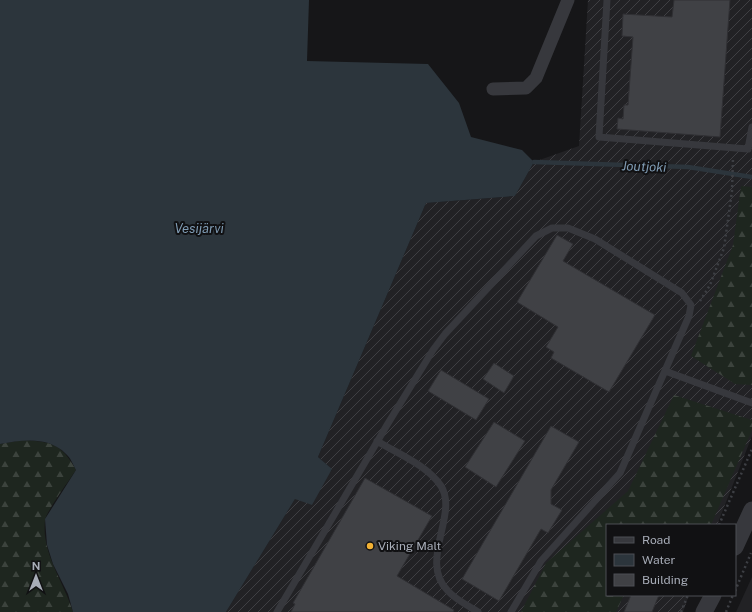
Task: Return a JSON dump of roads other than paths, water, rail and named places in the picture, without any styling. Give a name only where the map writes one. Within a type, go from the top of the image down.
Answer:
[{"type":"street","points":[[493,90],[526,88],[536,78],[568,0]]},
{"type":"street","points":[[736,545],[751,514]]},
{"type":"street","points":[[704,612],[712,596]]},
{"type":"lane","points":[[607,0],[599,137],[748,149],[752,127]]},
{"type":"lane","points":[[277,612],[377,441],[445,334],[536,236],[552,228],[568,228],[594,239],[682,293],[692,305],[689,316],[620,473],[541,561],[511,612]]},
{"type":"lane","points":[[665,371],[752,403]]},
{"type":"lane","points":[[377,441],[432,474],[442,488],[446,504],[436,559],[438,576],[448,591],[478,612]]},
{"type":"water","name":"Vesijärvi","points":[[0,0],[309,0],[307,61],[428,64],[459,103],[471,137],[522,150],[534,162],[515,196],[426,203],[318,457],[332,469],[312,505],[295,499],[226,612],[73,612],[68,594],[53,564],[47,545],[45,519],[76,470],[68,456],[59,448],[51,444],[35,441],[17,441],[0,444]]},
{"type":"waterway","name":"Joutjoki","points":[[534,162],[688,167],[752,177]]},
{"type":"place","name":"Viking Malt","points":[[370,546]]}]
